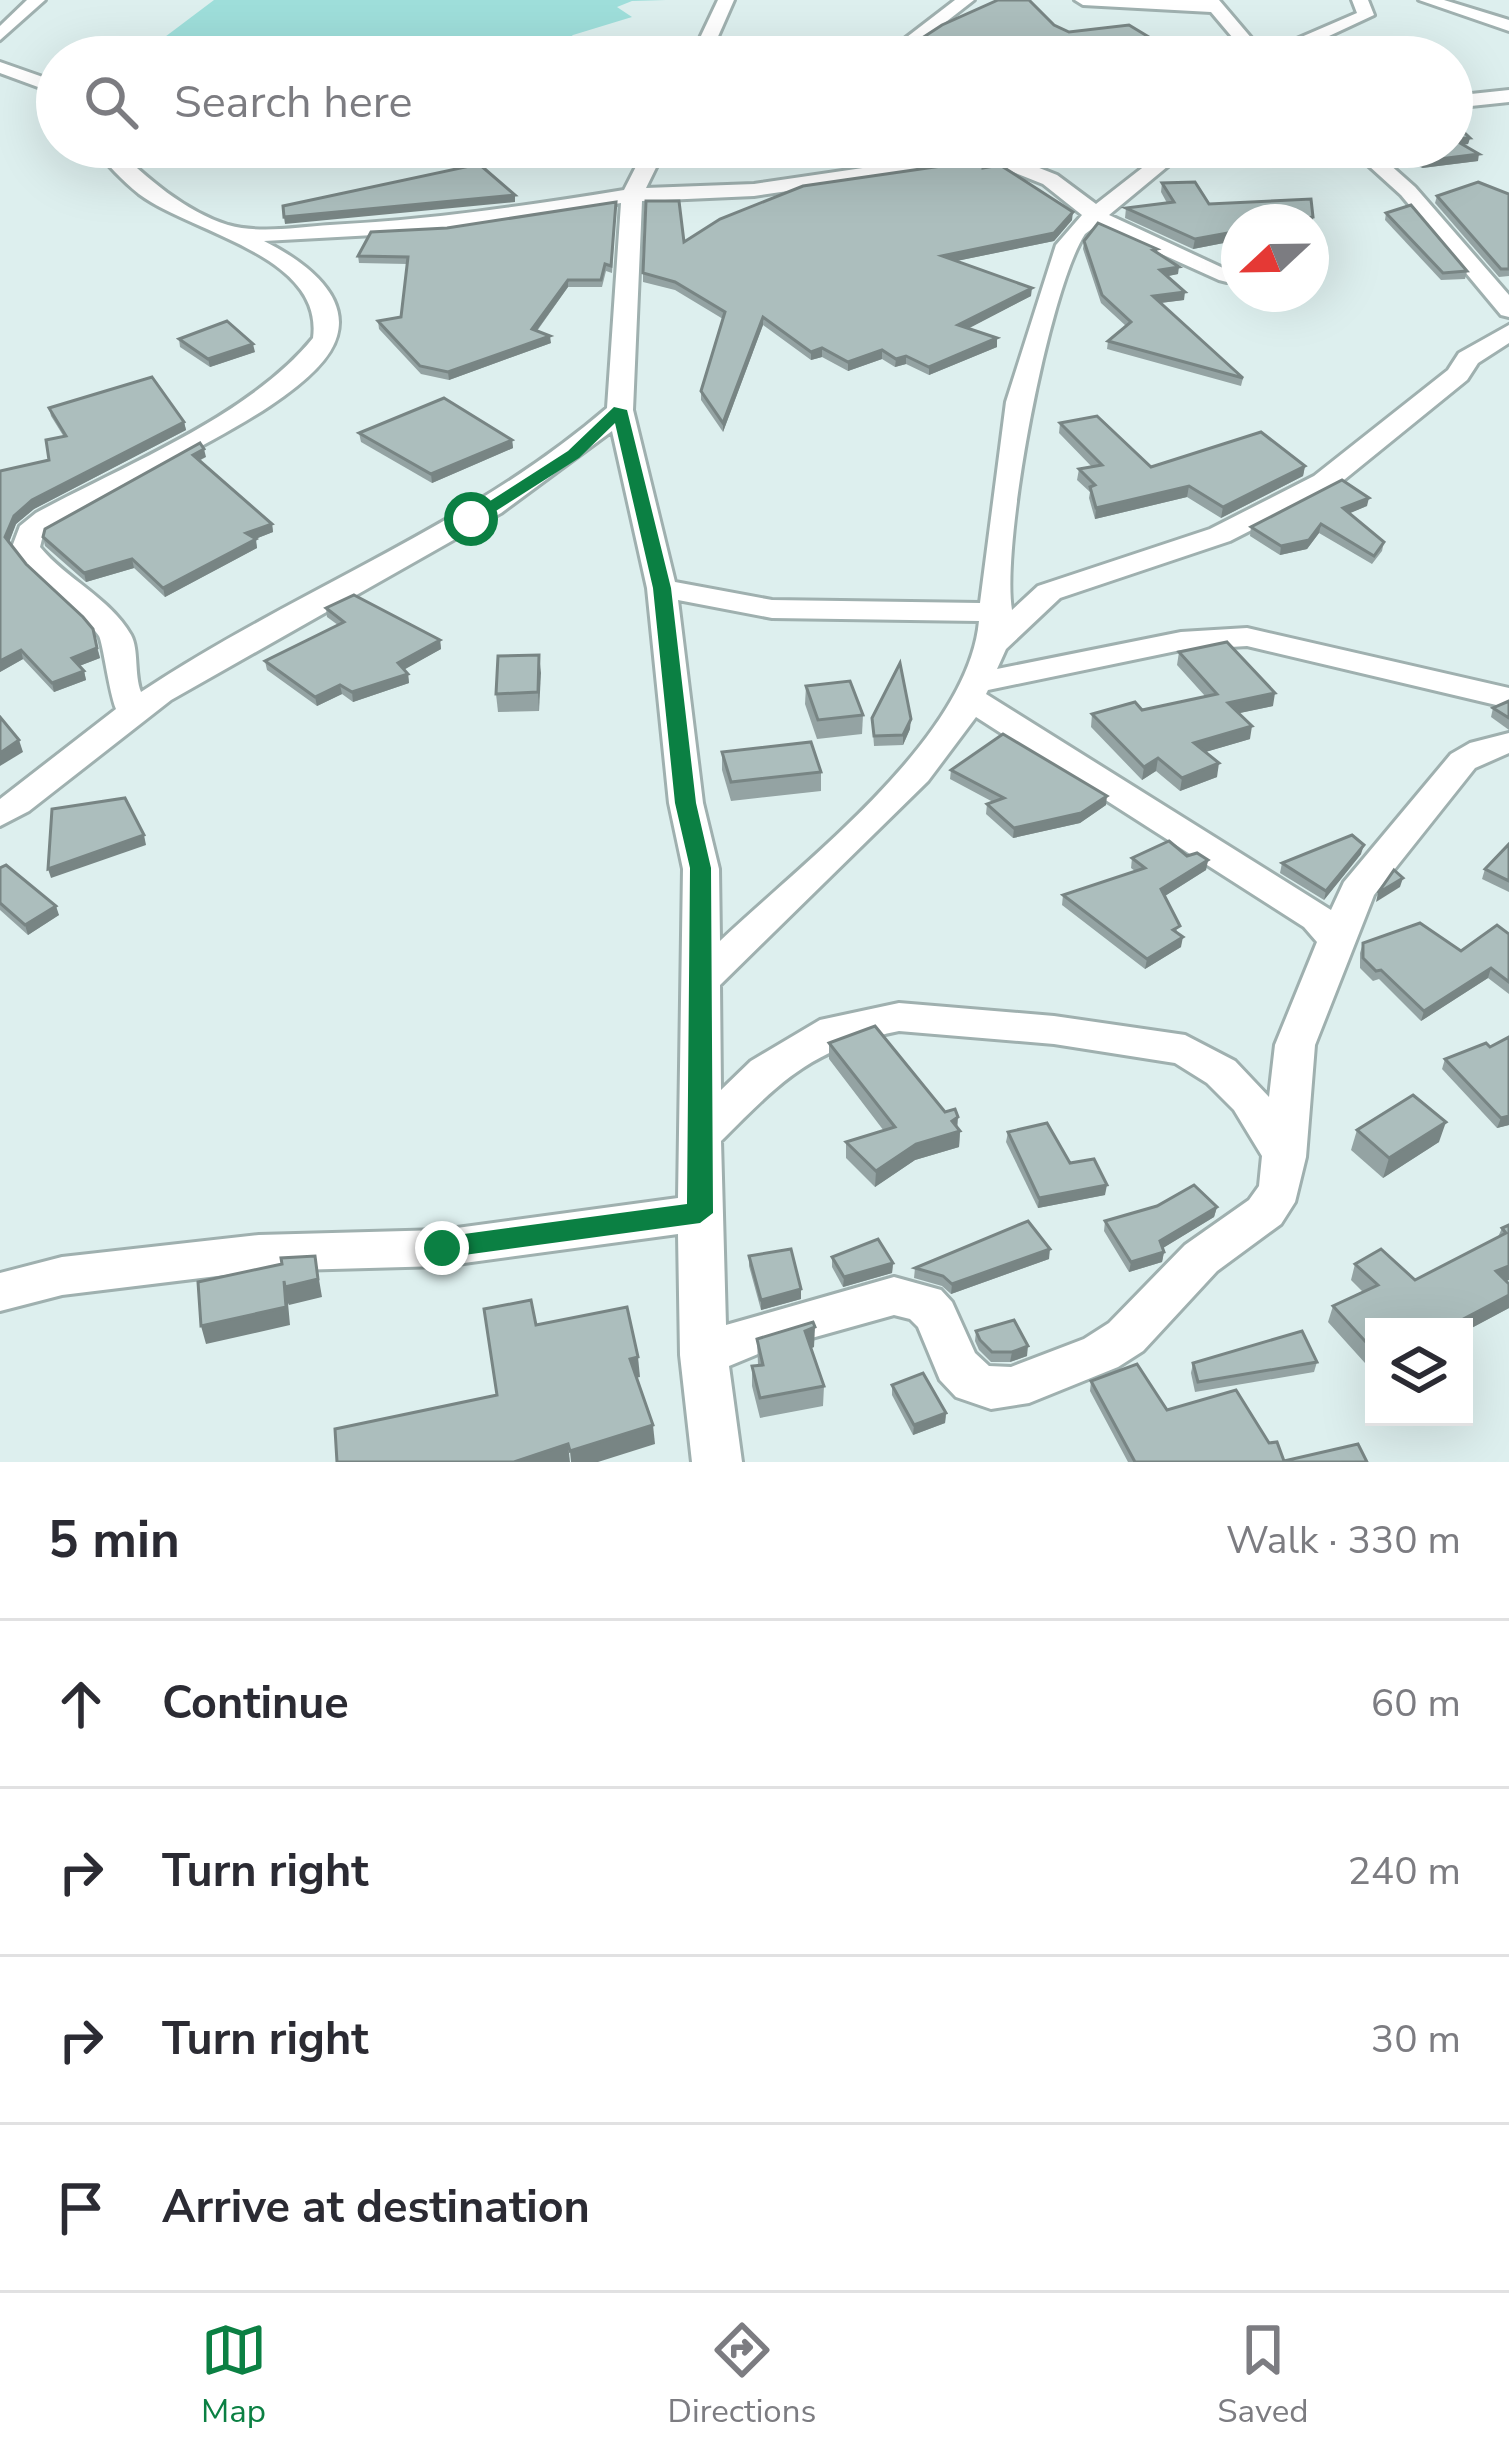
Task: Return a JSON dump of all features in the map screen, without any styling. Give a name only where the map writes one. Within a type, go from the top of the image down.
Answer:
[{"type":"street","points":[[0,35],[37,0]]},
{"type":"street","points":[[710,36],[726,0]]},
{"type":"street","points":[[917,36],[964,0]]},
{"type":"street","points":[[1083,0],[1213,3],[1240,36]]},
{"type":"street","points":[[1318,36],[1366,15],[1360,0]]},
{"type":"street","points":[[1426,0],[1509,26]]},
{"type":"street","points":[[0,67],[36,80]]},
{"type":"street","points":[[1473,100],[1509,96]]},
{"type":"street","points":[[124,168],[146,189],[298,269],[325,305],[325,339],[297,374],[222,423],[30,532],[26,547],[35,560],[74,589],[118,639],[120,678],[133,712]]},
{"type":"street","points":[[646,168],[632,195],[620,410],[662,588],[686,803],[701,868],[700,1213],[704,1355],[717,1462]]},
{"type":"street","points":[[230,233],[367,232],[632,195],[754,190],[902,168]]},
{"type":"street","points":[[1031,168],[1082,200],[1095,216],[1221,272]]},
{"type":"street","points":[[698,984],[916,774],[973,691],[992,645],[998,612],[1000,527],[1019,402],[1067,245],[1154,168]]},
{"type":"street","points":[[1382,168],[1408,191],[1509,310]]},
{"type":"street","points":[[992,645],[1049,592],[1220,535],[1324,482],[1367,451],[1430,393],[1459,375],[1468,358],[1509,332]]},
{"type":"street","points":[[0,815],[133,712],[256,636],[530,484],[573,454],[620,410]]},
{"type":"street","points":[[662,588],[772,609],[998,612]]},
{"type":"street","points":[[973,691],[1181,641],[1247,637],[1509,698]]},
{"type":"street","points":[[973,691],[1317,918],[1337,940]]},
{"type":"street","points":[[704,1355],[758,1333],[894,1296],[912,1298],[936,1316],[957,1366],[973,1382],[1012,1388],[1101,1353],[1126,1337],[1201,1258],[1265,1212],[1280,1190],[1295,1045],[1357,891],[1463,761],[1509,743]]},
{"type":"street","points":[[698,1138],[764,1072],[834,1030],[899,1017],[1054,1030],[1185,1050],[1222,1072],[1249,1099],[1285,1157]]},
{"type":"street","points":[[0,1292],[62,1276],[259,1253],[442,1248],[700,1213]]},
{"type":"shaded area","points":[[214,0],[666,0],[632,1],[617,7],[632,17],[572,36],[166,36]]},
{"type":"building","points":[[998,0],[1029,0],[1054,25],[1069,32],[1129,25],[1147,36],[925,36]]},
{"type":"building","points":[[460,168],[484,168],[515,195],[284,217],[283,206]]},
{"type":"building","points":[[928,168],[1005,168],[1073,212],[1054,233],[942,256],[1032,288],[958,325],[997,338],[929,367],[906,356],[896,359],[882,350],[848,362],[822,348],[811,352],[763,317],[723,423],[701,391],[725,312],[675,282],[643,273],[646,201],[679,201],[684,242],[720,219],[803,186]]},
{"type":"building","points":[[1195,182],[1209,204],[1311,199],[1312,204],[1221,204],[1221,234],[1195,239],[1126,208],[1174,202],[1162,183]]},
{"type":"building","points":[[1478,182],[1509,194],[1509,269],[1501,269],[1437,196]]},
{"type":"building","points":[[616,202],[611,266],[605,264],[601,280],[568,280],[532,329],[550,336],[448,372],[420,366],[378,321],[401,317],[408,257],[358,256],[371,232],[447,228]]},
{"type":"building","points":[[1411,205],[1467,271],[1443,273],[1386,213]]},
{"type":"building","points":[[1098,223],[1157,249],[1153,250],[1179,267],[1160,270],[1185,292],[1153,296],[1243,378],[1108,341],[1131,322],[1102,295],[1084,241]]},
{"type":"building","points":[[227,321],[253,344],[208,359],[179,339]]},
{"type":"building","points":[[152,377],[184,422],[32,500],[14,516],[5,537],[93,629],[97,648],[72,658],[84,671],[52,683],[21,650],[0,661],[0,471],[49,460],[46,440],[66,436],[49,408]]},
{"type":"building","points":[[444,398],[512,440],[431,474],[359,433]]},
{"type":"building","points":[[1097,416],[1151,467],[1261,432],[1305,466],[1223,507],[1189,486],[1096,508],[1090,487],[1095,485],[1079,469],[1102,465],[1060,423]]},
{"type":"building","points":[[200,443],[204,449],[193,455],[272,524],[246,533],[256,539],[163,588],[132,559],[84,573],[43,537],[45,529]]},
{"type":"building","points":[[1342,480],[1369,498],[1343,508],[1384,542],[1374,556],[1321,524],[1309,540],[1281,546],[1251,527]]},
{"type":"building","points":[[354,595],[440,640],[398,663],[408,674],[352,692],[340,685],[315,697],[265,661],[344,622],[326,608]]},
{"type":"building","points":[[1227,642],[1275,693],[1228,703],[1252,726],[1194,743],[1219,763],[1182,778],[1158,758],[1144,767],[1092,714],[1135,702],[1142,710],[1217,694],[1179,652]]},
{"type":"building","points":[[539,655],[538,692],[496,694],[498,656]]},
{"type":"building","points":[[900,663],[911,719],[903,735],[874,736],[872,718]]},
{"type":"building","points":[[850,681],[863,715],[818,720],[806,686]]},
{"type":"building","points":[[1509,701],[1509,718],[1493,708]]},
{"type":"building","points":[[0,717],[19,740],[0,753]]},
{"type":"building","points":[[1003,734],[1107,796],[1081,813],[1014,828],[987,804],[1004,798],[951,770]]},
{"type":"building","points":[[811,742],[821,772],[731,782],[722,752]]},
{"type":"building","points":[[125,798],[144,835],[48,869],[52,809]]},
{"type":"building","points":[[1352,835],[1364,845],[1326,891],[1282,863]]},
{"type":"building","points":[[1169,841],[1187,856],[1197,853],[1208,860],[1161,889],[1180,926],[1173,930],[1183,937],[1147,959],[1063,895],[1145,868],[1132,858]]},
{"type":"building","points":[[1509,844],[1509,881],[1485,869]]},
{"type":"building","points":[[6,865],[56,906],[25,925],[0,903],[0,868]]},
{"type":"building","points":[[1394,870],[1403,878],[1378,893]]},
{"type":"building","points":[[1420,923],[1461,951],[1497,925],[1509,934],[1509,982],[1491,968],[1424,1011],[1363,958],[1363,943]]},
{"type":"building","points":[[875,1026],[945,1112],[955,1109],[958,1117],[952,1121],[960,1131],[916,1144],[876,1171],[846,1142],[895,1127],[829,1043]]},
{"type":"building","points":[[1509,1037],[1509,1116],[1501,1118],[1445,1059]]},
{"type":"building","points":[[1413,1095],[1446,1122],[1389,1158],[1357,1130]]},
{"type":"building","points":[[1047,1123],[1070,1163],[1094,1159],[1107,1185],[1039,1198],[1008,1132]]},
{"type":"building","points":[[1194,1185],[1217,1207],[1160,1241],[1164,1252],[1131,1262],[1105,1221],[1157,1206]]},
{"type":"building","points":[[1028,1221],[1050,1249],[952,1284],[943,1276],[915,1268]]},
{"type":"building","points":[[1509,1225],[1509,1266],[1496,1271],[1509,1284],[1509,1295],[1465,1318],[1365,1318],[1365,1341],[1333,1306],[1378,1285],[1355,1264],[1381,1249],[1415,1280],[1506,1233],[1502,1228]]},
{"type":"building","points":[[878,1239],[893,1263],[844,1277],[832,1257]]},
{"type":"building","points":[[791,1249],[801,1289],[761,1300],[749,1256]]},
{"type":"building","points":[[315,1256],[318,1279],[285,1287],[284,1281],[286,1307],[201,1326],[198,1282],[282,1264],[281,1258]]},
{"type":"building","points":[[531,1300],[536,1325],[627,1307],[638,1357],[630,1359],[653,1425],[570,1451],[568,1444],[514,1462],[337,1462],[335,1429],[497,1395],[484,1309]]},
{"type":"building","points":[[1014,1320],[1028,1346],[1012,1352],[992,1352],[976,1331]]},
{"type":"building","points":[[813,1322],[815,1327],[805,1331],[824,1386],[760,1398],[752,1366],[763,1365],[757,1339]]},
{"type":"building","points":[[1302,1331],[1317,1362],[1198,1382],[1193,1363]]},
{"type":"building","points":[[1137,1364],[1167,1410],[1236,1390],[1269,1443],[1277,1442],[1284,1461],[1358,1444],[1367,1462],[1135,1462],[1091,1381]]},
{"type":"building","points":[[923,1373],[946,1413],[914,1425],[892,1385]]},
{"type":"route","points":[[442,1248],[700,1213],[701,868],[680,761],[680,718],[662,588],[620,410],[573,454],[471,519]]}]
